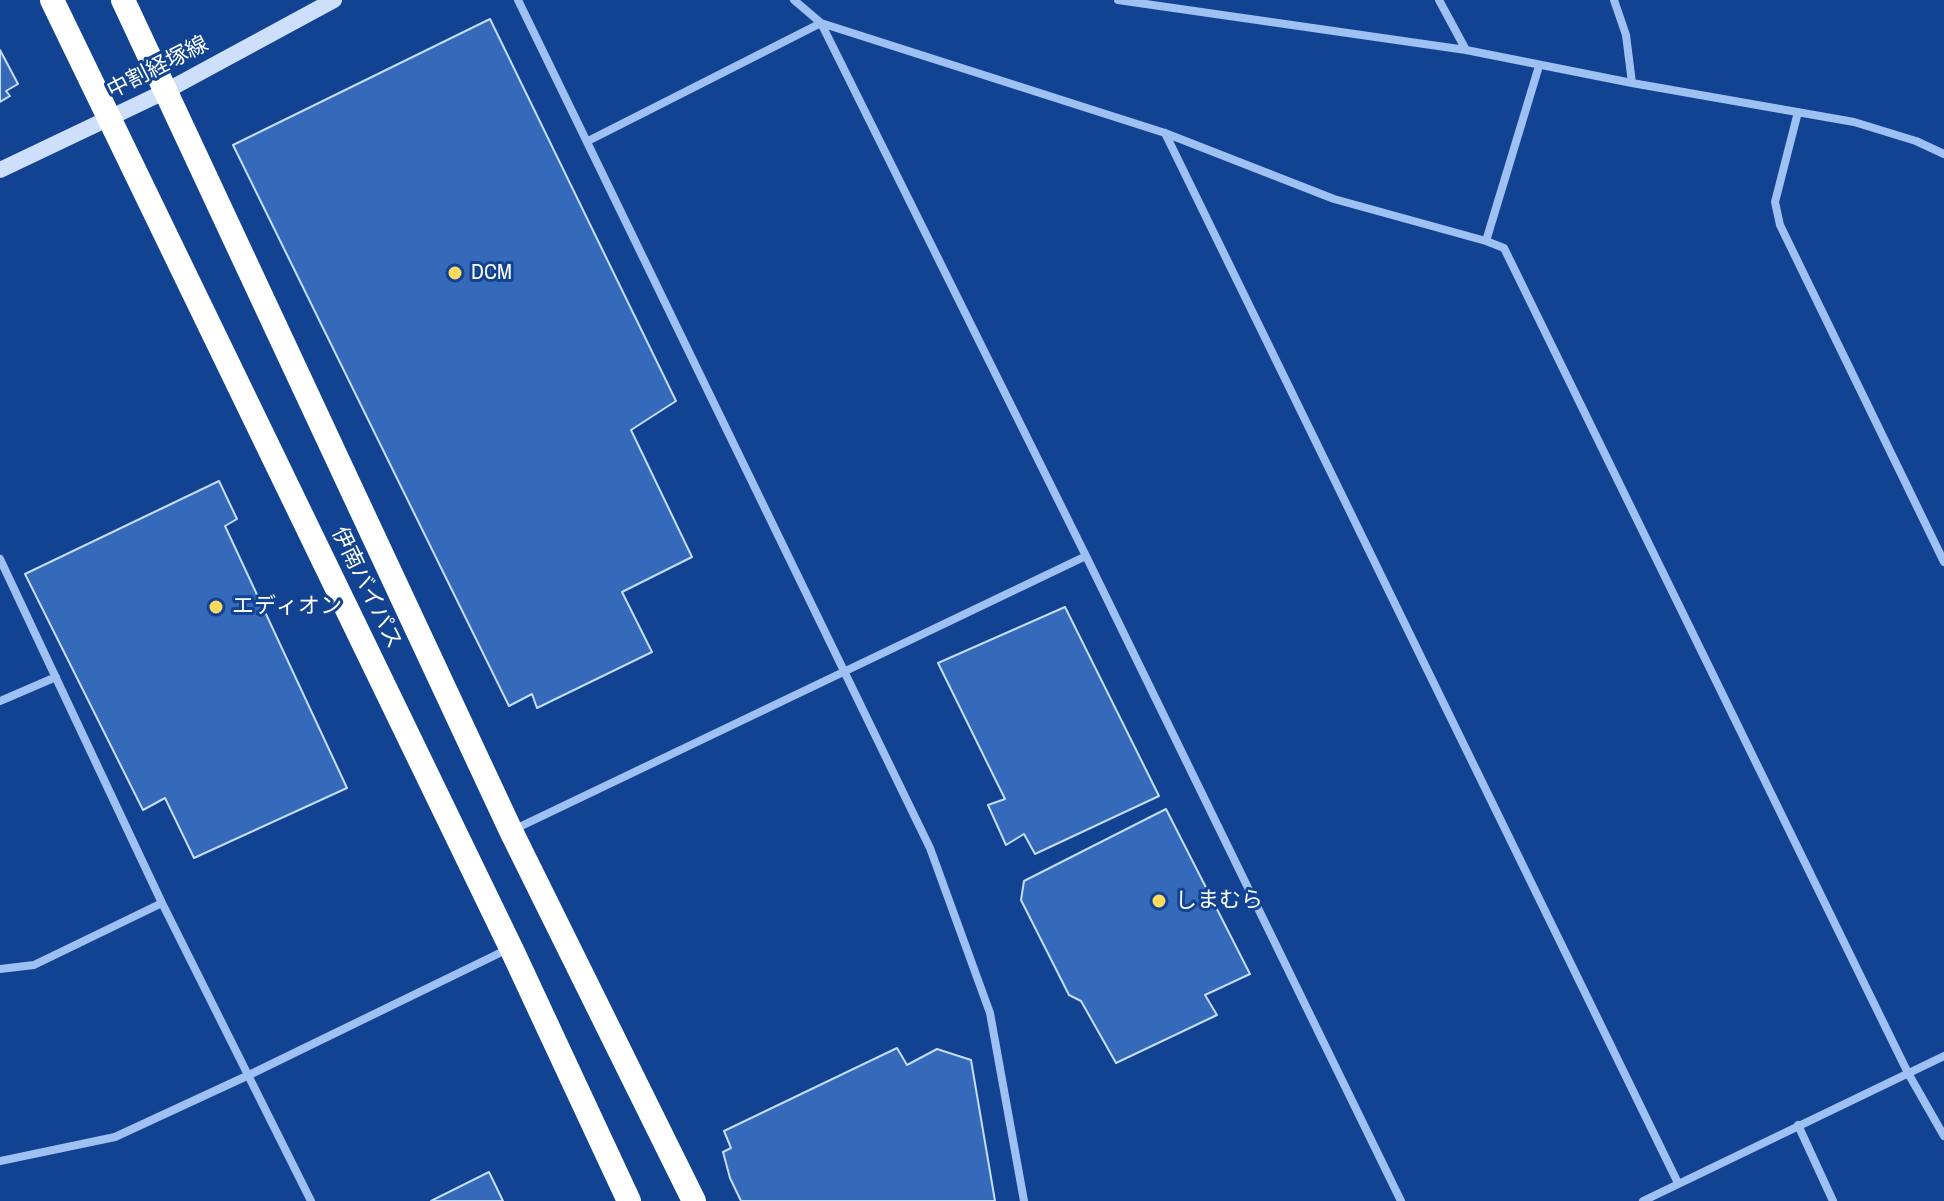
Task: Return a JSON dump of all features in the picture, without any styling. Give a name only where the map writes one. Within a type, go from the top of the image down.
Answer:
[{"type":"highway","name":"伊南バイパス","points":[[52,0],[511,948],[629,1201]]},
{"type":"highway","name":"伊南バイパス","points":[[123,0],[511,831],[694,1201]]},
{"type":"street","name":"中割経塚線","points":[[0,170],[166,91],[334,0]]},
{"type":"street","points":[[518,0],[930,848],[990,1013],[1024,1201]]},
{"type":"street","points":[[794,0],[821,23],[1165,133],[1334,199],[1504,248],[1908,1073],[1944,1136]]},
{"type":"street","points":[[1118,0],[1466,50],[1539,66],[1854,122],[1916,141],[1944,154]]},
{"type":"street","points":[[1183,0],[1186,11]]},
{"type":"street","points":[[1439,0],[1466,50]]},
{"type":"street","points":[[1614,0],[1626,35],[1632,83]]},
{"type":"street","points":[[588,141],[821,23]]},
{"type":"street","points":[[821,23],[1401,1201]]},
{"type":"street","points":[[1486,241],[1539,66]]},
{"type":"street","points":[[1798,112],[1775,202],[1780,225],[1944,562]]},
{"type":"street","points":[[1165,133],[1678,1183]]},
{"type":"street","points":[[511,831],[1086,556]]},
{"type":"street","points":[[0,559],[162,903],[311,1201]]},
{"type":"street","points":[[0,701],[56,677]]},
{"type":"street","points":[[0,969],[34,965],[162,903]]},
{"type":"street","points":[[0,1161],[115,1137],[511,948]]},
{"type":"street","points":[[1643,1201],[1944,1056]]},
{"type":"street","points":[[1798,1125],[1833,1201]]},
{"type":"building","name":"DCM","points":[[490,19],[676,401],[631,430],[692,557],[622,592],[652,652],[537,708],[532,694],[509,706],[233,145]]},
{"type":"building","points":[[0,50],[18,84],[6,91],[10,96],[0,102]]},
{"type":"building","points":[[219,481],[237,519],[225,526],[347,788],[194,858],[165,798],[143,810],[25,574]]},
{"type":"building","points":[[1065,607],[1159,796],[1035,854],[1024,834],[1006,845],[988,805],[1005,799],[938,663]]},
{"type":"building","points":[[1166,809],[1250,974],[1205,995],[1217,1015],[1116,1063],[1081,1001],[1069,995],[1021,900],[1024,881]]},
{"type":"building","points":[[897,1048],[907,1065],[937,1049],[971,1060],[995,1201],[741,1201],[723,1152],[731,1148],[724,1131]]},
{"type":"building","points":[[489,1172],[503,1201],[431,1201]]},
{"type":"place","name":"DCM","points":[[455,273]]},
{"type":"place","name":"エディオン","points":[[216,607]]},
{"type":"place","name":"しまむら","points":[[1159,901]]}]
